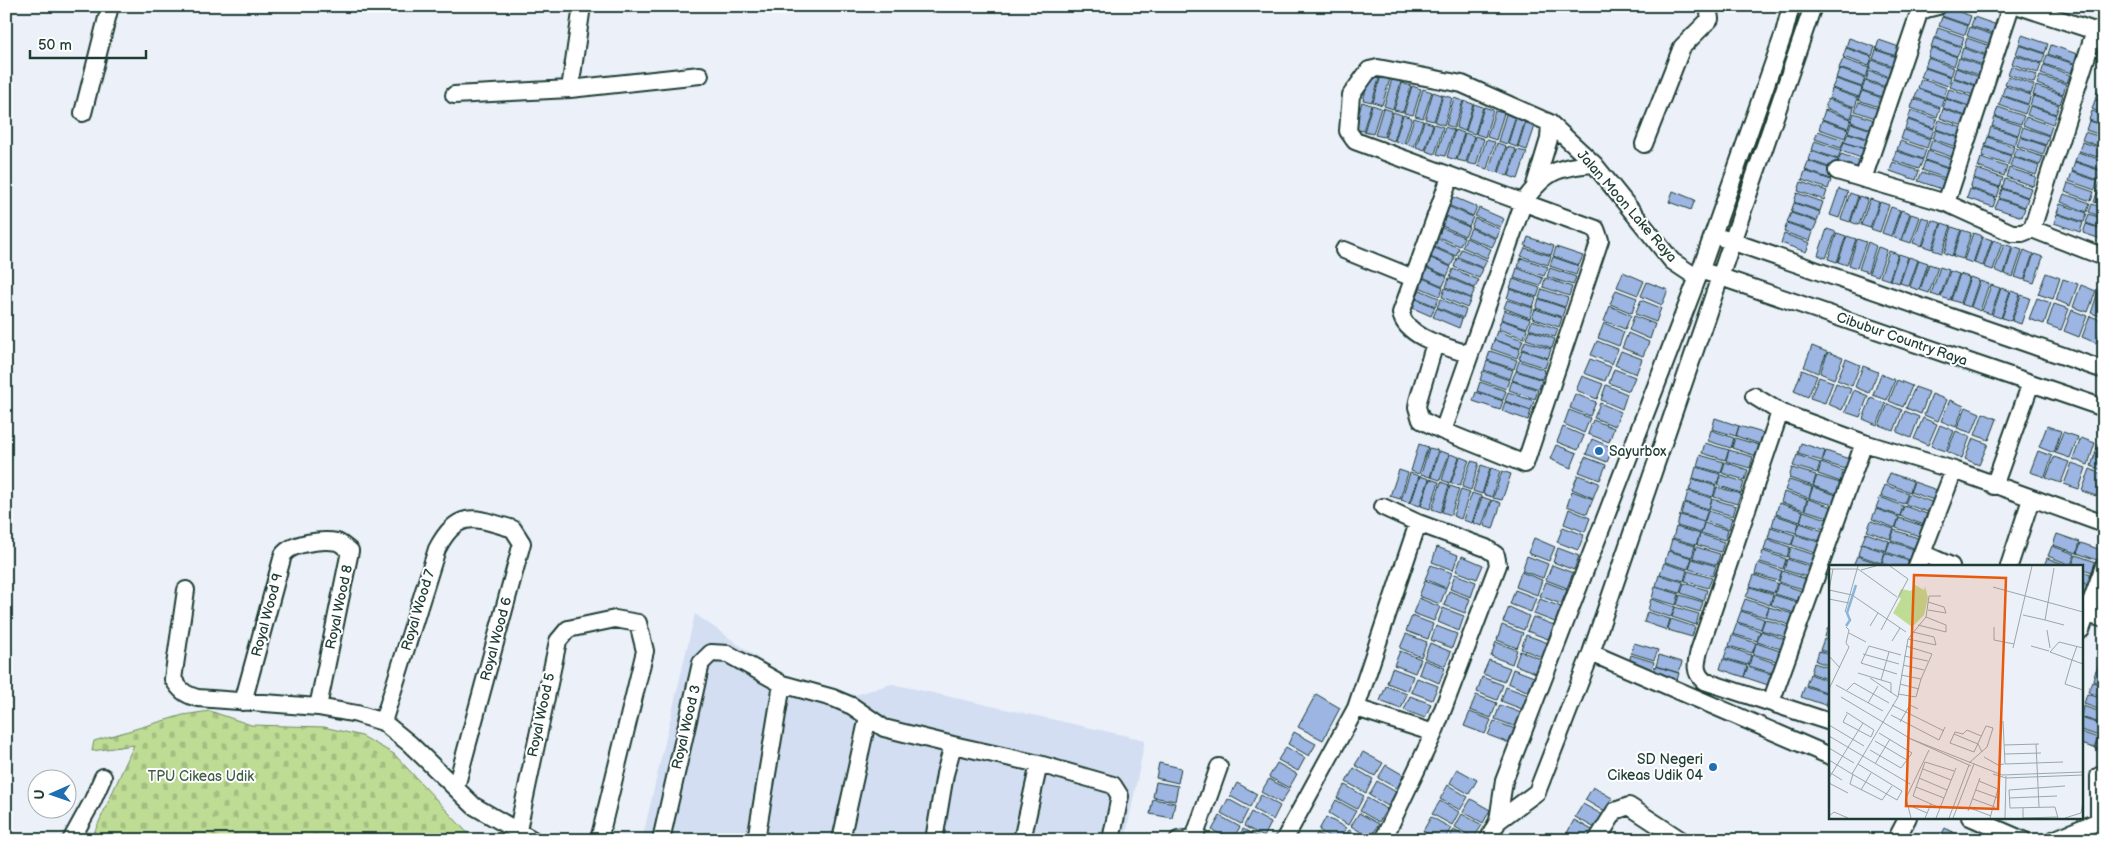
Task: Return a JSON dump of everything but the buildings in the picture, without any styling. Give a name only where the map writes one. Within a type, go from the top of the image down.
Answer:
[{"type":"street","points":[[83,113],[110,6]]},
{"type":"street","points":[[570,89],[582,6]]},
{"type":"street","points":[[1644,144],[1682,47],[1710,19],[1708,6]]},
{"type":"street","points":[[1488,840],[1498,821],[1504,781],[1699,273],[1784,33],[1791,6]]},
{"type":"street","points":[[1498,821],[1537,792],[1591,652],[1813,6]]},
{"type":"street","points":[[1863,179],[1918,13],[1938,6]]},
{"type":"street","points":[[1946,203],[2012,6]]},
{"type":"street","points":[[2019,6],[2100,32],[2032,229]]},
{"type":"street","name":"Jalan Moon Lake Raya","points":[[1450,176],[1360,144],[1352,138],[1348,130],[1351,95],[1369,70],[1378,68],[1462,84],[1550,124],[1594,164],[1672,261],[1699,273]]},
{"type":"street","points":[[454,96],[570,89],[700,75]]},
{"type":"street","points":[[1534,188],[1549,139],[1550,124]]},
{"type":"street","points":[[1443,431],[1468,354],[1524,201],[1544,178],[1556,171],[1570,166],[1594,164]]},
{"type":"street","points":[[1837,172],[1946,203],[2012,233],[2032,229],[2104,257]]},
{"type":"street","points":[[1435,343],[1417,408],[1421,420],[1443,431],[1525,464],[1600,240],[1596,229],[1524,201],[1450,176],[1401,310],[1402,320],[1408,328],[1435,343],[1468,354]]},
{"type":"street","points":[[1713,235],[2104,370]]},
{"type":"street","points":[[1344,250],[1413,278]]},
{"type":"street","name":"Cibubur Country Raya","points":[[1699,273],[1719,276],[2104,408]]},
{"type":"street","points":[[1994,486],[2031,383]]},
{"type":"street","points":[[1754,396],[1780,412],[1864,443],[1954,470],[1994,486],[2104,524]]},
{"type":"street","points":[[1780,412],[1698,651],[1696,668],[1698,676],[1704,681],[1829,722]]},
{"type":"street","points":[[1771,702],[1864,443]]},
{"type":"street","points":[[1946,565],[1920,560],[1954,470]]},
{"type":"street","points":[[2009,565],[2031,498]]},
{"type":"street","points":[[1383,507],[1486,548],[1496,555],[1498,565],[1434,733],[1383,840]]},
{"type":"street","name":"Royal Wood 7","points":[[383,722],[437,549],[445,534],[458,522],[477,519]]},
{"type":"street","name":"Royal Wood 6","points":[[456,787],[522,543],[513,529],[477,519]]},
{"type":"street","points":[[1284,840],[1356,708],[1418,522]]},
{"type":"street","name":"Royal Wood 9","points":[[243,702],[283,555],[287,549],[308,542]]},
{"type":"street","name":"Royal Wood 8","points":[[308,542],[338,542],[350,551],[318,707]]},
{"type":"street","points":[[2082,627],[2104,566]]},
{"type":"street","points":[[186,590],[173,679],[178,688],[187,696],[318,707],[357,714],[383,722],[398,733],[474,806],[533,840]]},
{"type":"street","points":[[2087,614],[2104,619]]},
{"type":"street","name":"Royal Wood 5","points":[[518,830],[558,641],[568,629],[616,619],[638,623],[645,651],[598,840]]},
{"type":"street","points":[[1591,652],[1829,756]]},
{"type":"street","name":"Royal Wood 3","points":[[661,840],[701,663],[707,655],[716,653],[728,654],[782,684]]},
{"type":"street","points":[[756,840],[782,684],[832,698],[852,706],[884,728],[1100,780],[1116,788],[1120,796],[1111,840]]},
{"type":"street","points":[[1356,708],[1434,733]]},
{"type":"street","points":[[841,840],[868,717]]},
{"type":"street","points":[[934,840],[945,774],[953,746]]},
{"type":"street","points":[[1022,840],[1039,764]]},
{"type":"street","points":[[1191,839],[1219,768]]},
{"type":"street","points":[[2053,840],[2101,819],[2100,776]]},
{"type":"street","points":[[71,840],[103,778]]},
{"type":"street","points":[[1597,840],[1615,811],[1629,806],[1680,840]]},
{"type":"street","points":[[1896,840],[1907,818]]},
{"type":"street","points":[[1972,818],[2023,840]]},
{"type":"shaded area","points":[[695,614],[782,675],[855,695],[892,684],[1145,740],[1125,840],[642,840]]},
{"type":"shaded area","points":[[1974,825],[2009,840],[1966,840]]},
{"type":"green space","name":"TPU Cikeas Udik","points":[[210,711],[251,725],[324,727],[362,736],[394,754],[474,840],[104,840],[94,833],[134,745],[92,751],[94,741],[183,715]]},
{"type":"place","name":"Sayurbox","points":[[1599,451]]},
{"type":"place","name":"SD Negeri Cikeas Udik 04","points":[[1713,767]]}]
